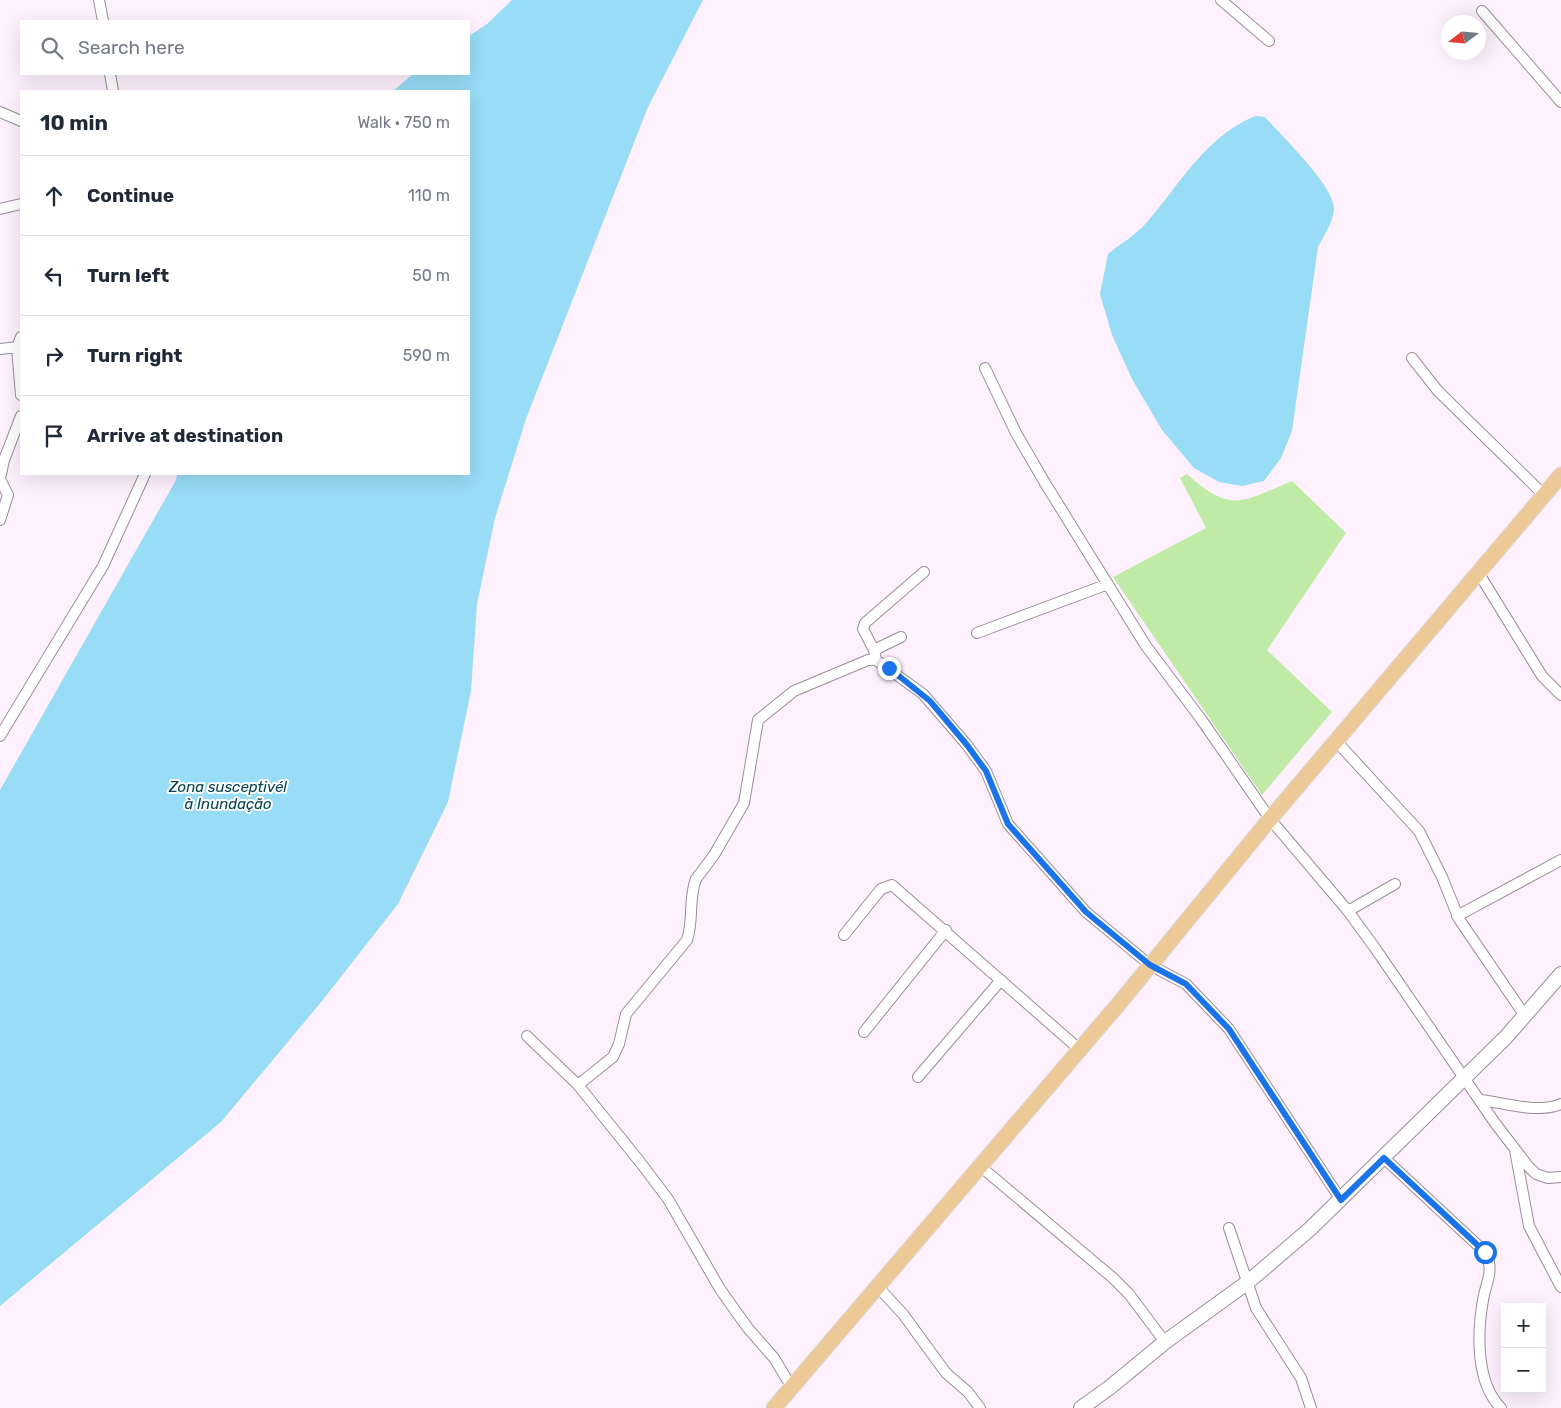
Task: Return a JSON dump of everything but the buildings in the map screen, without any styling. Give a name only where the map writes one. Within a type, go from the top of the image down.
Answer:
[{"type":"main road","points":[[774,1408],[1150,965],[1270,819],[1561,475]]},
{"type":"street","points":[[99,0],[103,20]]},
{"type":"street","points":[[1221,0],[1269,41]]},
{"type":"street","points":[[1482,11],[1561,102]]},
{"type":"street","points":[[110,75],[113,90]]},
{"type":"street","points":[[0,112],[20,121]]},
{"type":"street","points":[[0,209],[20,204]]},
{"type":"street","points":[[0,349],[19,342],[20,368]]},
{"type":"street","points":[[1412,358],[1438,391],[1544,495]]},
{"type":"street","points":[[986,368],[1026,450],[1146,646],[1201,718],[1270,819],[1348,911],[1495,1123],[1536,1174],[1548,1178],[1561,1177]]},
{"type":"street","points":[[0,520],[8,495],[0,479],[4,460],[20,419]]},
{"type":"street","points":[[0,736],[103,566],[145,475]]},
{"type":"street","points":[[924,572],[865,623],[863,629],[875,655],[930,701],[967,745],[986,771],[1004,817],[1026,847],[1090,916],[1150,965],[1186,984],[1229,1029],[1341,1200]]},
{"type":"street","points":[[1478,572],[1542,676],[1561,695]]},
{"type":"street","points":[[977,633],[1108,584]]},
{"type":"street","points":[[578,1085],[614,1057],[626,1014],[687,940],[691,930],[692,889],[696,879],[739,814],[746,795],[758,720],[794,691],[868,660],[901,637]]},
{"type":"street","points":[[1336,741],[1419,831],[1442,877],[1457,916],[1525,1016]]},
{"type":"street","points":[[1457,916],[1561,860]]},
{"type":"street","points":[[1348,911],[1395,884]]},
{"type":"street","points":[[844,934],[881,889],[892,885],[946,930],[1079,1049]]},
{"type":"street","points":[[864,1032],[946,930]]},
{"type":"street","points":[[1081,1408],[1109,1388],[1165,1342],[1248,1282],[1341,1200],[1525,1016],[1561,974]]},
{"type":"street","points":[[918,1077],[1001,980]]},
{"type":"street","points":[[527,1036],[578,1085],[668,1199],[720,1289],[747,1327],[774,1358],[791,1386]]},
{"type":"street","points":[[1480,1100],[1537,1108],[1551,1108],[1561,1104]]},
{"type":"street","points":[[1514,1146],[1529,1226],[1561,1287]]},
{"type":"street","points":[[1384,1158],[1485,1252],[1490,1261],[1490,1273],[1481,1314],[1481,1349],[1488,1391],[1501,1408]]},
{"type":"street","points":[[980,1166],[1113,1278],[1129,1294],[1165,1342]]},
{"type":"street","points":[[1229,1228],[1259,1315],[1301,1378],[1311,1408]]},
{"type":"street","points":[[877,1286],[903,1314],[946,1373],[968,1392],[980,1408]]},
{"type":"green space","points":[[1187,474],[1215,495],[1237,500],[1248,499],[1292,481],[1346,533],[1267,650],[1332,712],[1262,795],[1113,577],[1206,528],[1180,478]]},
{"type":"water","name":"Zona susceptivél à Inundação","points":[[512,0],[703,0],[648,107],[526,419],[495,518],[477,604],[471,691],[448,802],[398,904],[322,1001],[221,1122],[0,1306],[0,790],[176,480],[177,475],[470,475],[470,90],[394,90],[412,75],[470,75],[470,35],[487,24]]},
{"type":"water","points":[[1255,116],[1265,117],[1316,174],[1332,198],[1334,213],[1331,223],[1318,247],[1292,431],[1281,458],[1264,481],[1242,486],[1219,482],[1194,468],[1162,430],[1132,379],[1112,335],[1100,294],[1108,254],[1143,227],[1208,148],[1237,125]]},
{"type":"route","points":[[889,668],[923,694],[967,745],[986,771],[1008,824],[1026,847],[1086,912],[1150,965],[1186,984],[1229,1029],[1295,1134],[1341,1200],[1384,1158],[1485,1252]]}]
